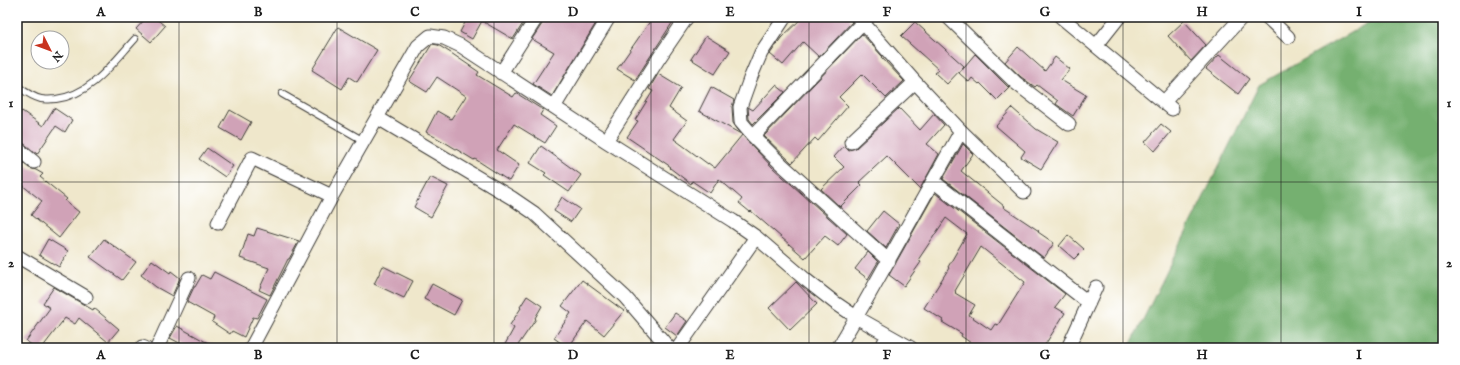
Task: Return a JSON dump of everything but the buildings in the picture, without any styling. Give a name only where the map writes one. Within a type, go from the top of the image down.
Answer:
[{"type":"street","points":[[501,72],[537,17]]},
{"type":"street","points":[[554,107],[609,17]]},
{"type":"street","points":[[606,141],[687,17]]},
{"type":"street","points":[[785,17],[761,53],[750,78],[740,107],[741,122],[753,136],[889,261]]},
{"type":"street","points":[[948,17],[1016,83],[1068,124]]},
{"type":"street","points":[[1061,17],[1168,106],[1242,17]]},
{"type":"street","points":[[1096,46],[1119,17]]},
{"type":"street","points":[[1267,17],[1288,37]]},
{"type":"street","points":[[753,136],[863,19],[915,82],[961,131],[1024,192]]},
{"type":"street","points":[[251,348],[332,196],[418,46],[430,36],[444,38],[461,46],[606,141],[756,236],[806,280],[834,302],[856,317],[911,348]]},
{"type":"street","points":[[851,142],[915,82]]},
{"type":"street","points":[[378,118],[512,198],[534,213],[625,297],[669,348]]},
{"type":"street","points":[[838,348],[889,261],[961,131]]},
{"type":"street","points":[[17,148],[34,162]]},
{"type":"street","points":[[218,223],[252,158],[332,196]]},
{"type":"street","points":[[933,181],[1089,303]]},
{"type":"street","points":[[678,348],[756,236]]},
{"type":"street","points":[[17,256],[86,297]]},
{"type":"street","points":[[157,348],[188,278]]},
{"type":"street","points":[[1068,348],[1096,287]]},
{"type":"street","points":[[882,348],[887,335]]},
{"type":"lane","points":[[17,86],[31,95],[42,99],[68,97],[85,89],[100,78],[135,39]]},
{"type":"lane","points":[[282,94],[364,141]]},
{"type":"green space","points":[[1378,17],[1443,17],[1443,348],[1129,348],[1259,85]]}]
